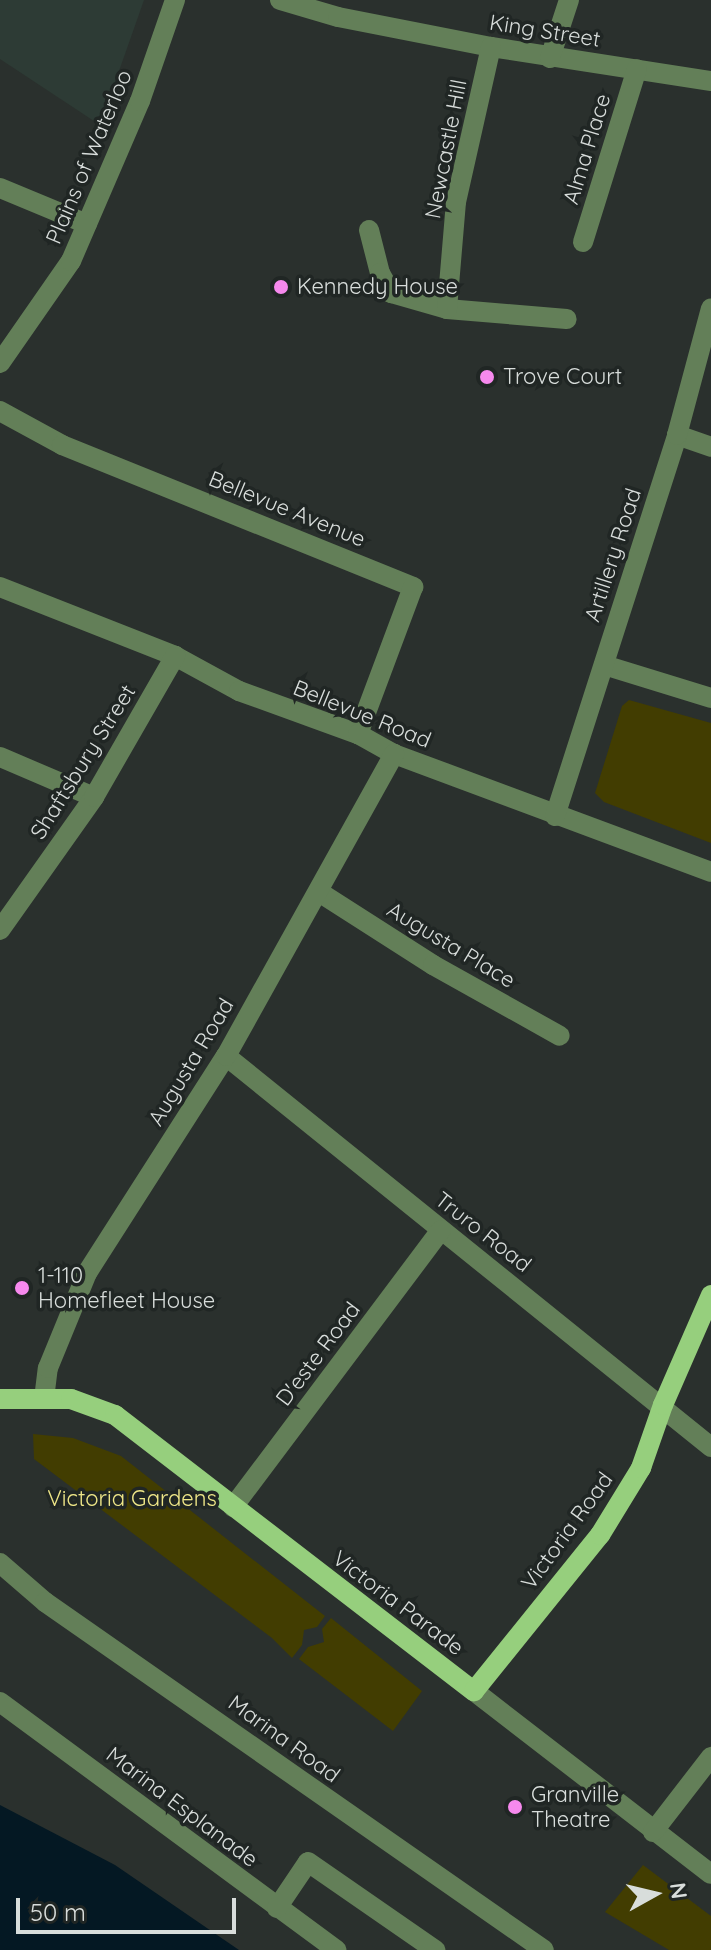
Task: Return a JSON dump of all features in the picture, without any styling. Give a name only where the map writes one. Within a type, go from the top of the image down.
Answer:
[{"type":"main road","name":"Victoria Road","points":[[474,1691],[600,1535],[641,1468],[663,1405],[711,1295]]},
{"type":"main road","name":"Victoria Parade","points":[[0,1399],[71,1399],[115,1415],[474,1691]]},
{"type":"street","name":"Plains of Waterloo","points":[[3,350],[71,261],[140,101],[175,0]]},
{"type":"street","name":"King Street","points":[[280,0],[340,8],[491,47],[711,81]]},
{"type":"street","points":[[550,58],[569,0]]},
{"type":"street","name":"Newcastle Hill","points":[[447,309],[456,202],[491,47]]},
{"type":"street","name":"Alma Place","points":[[583,242],[637,69]]},
{"type":"street","points":[[0,188],[87,224]]},
{"type":"street","points":[[369,230],[380,273],[391,293],[447,309],[567,319]]},
{"type":"street","name":"Artillery Road","points":[[555,816],[677,435],[711,308]]},
{"type":"street","name":"Bellevue Avenue","points":[[0,411],[62,445],[413,587],[358,734]]},
{"type":"street","points":[[677,435],[711,447]]},
{"type":"street","name":"Bellevue Road","points":[[0,587],[175,656],[239,691],[358,734],[394,754],[711,872]]},
{"type":"street","name":"Shaftsbury Street","points":[[0,930],[94,797],[175,656]]},
{"type":"street","points":[[604,665],[711,698]]},
{"type":"street","name":"Augusta Road","points":[[44,1399],[48,1368],[87,1273],[226,1056],[394,754]]},
{"type":"street","points":[[0,757],[94,797]]},
{"type":"street","name":"Augusta Place","points":[[319,892],[433,965],[560,1036]]},
{"type":"street","name":"Truro Road","points":[[226,1056],[663,1405],[711,1447]]},
{"type":"street","name":"D'este Road","points":[[233,1507],[441,1230]]},
{"type":"street","name":"Marina Road","points":[[0,1563],[45,1602],[247,1741],[420,1867],[544,1950]]},
{"type":"street","name":"Victoria Parade","points":[[474,1691],[711,1874]]},
{"type":"street","name":"Marina Esplanade","points":[[0,1702],[336,1950]]},
{"type":"street","points":[[653,1832],[711,1757]]},
{"type":"street","points":[[277,1908],[308,1862],[435,1950]]},
{"type":"shaded area","points":[[0,0],[144,0],[100,125],[0,59]]},
{"type":"green space","points":[[629,700],[711,723],[711,843],[604,802],[595,793],[622,706]]},
{"type":"green space","name":"Victoria Gardens","points":[[33,1434],[73,1438],[121,1456],[325,1616],[317,1627],[304,1630],[302,1645],[292,1658],[272,1638],[34,1459]]},
{"type":"green space","points":[[331,1618],[422,1691],[393,1731],[299,1659],[308,1647],[324,1642],[322,1629]]},
{"type":"green space","points":[[643,1865],[711,1916],[711,1950],[669,1950],[605,1912]]},
{"type":"water","points":[[0,1805],[115,1865],[239,1950],[0,1950]]},
{"type":"place","name":"Kennedy House","points":[[281,287]]},
{"type":"place","name":"Trove Court","points":[[487,377]]},
{"type":"place","name":"1-110 Homefleet House","points":[[22,1288]]},
{"type":"place","name":"Granville Theatre","points":[[515,1807]]}]
